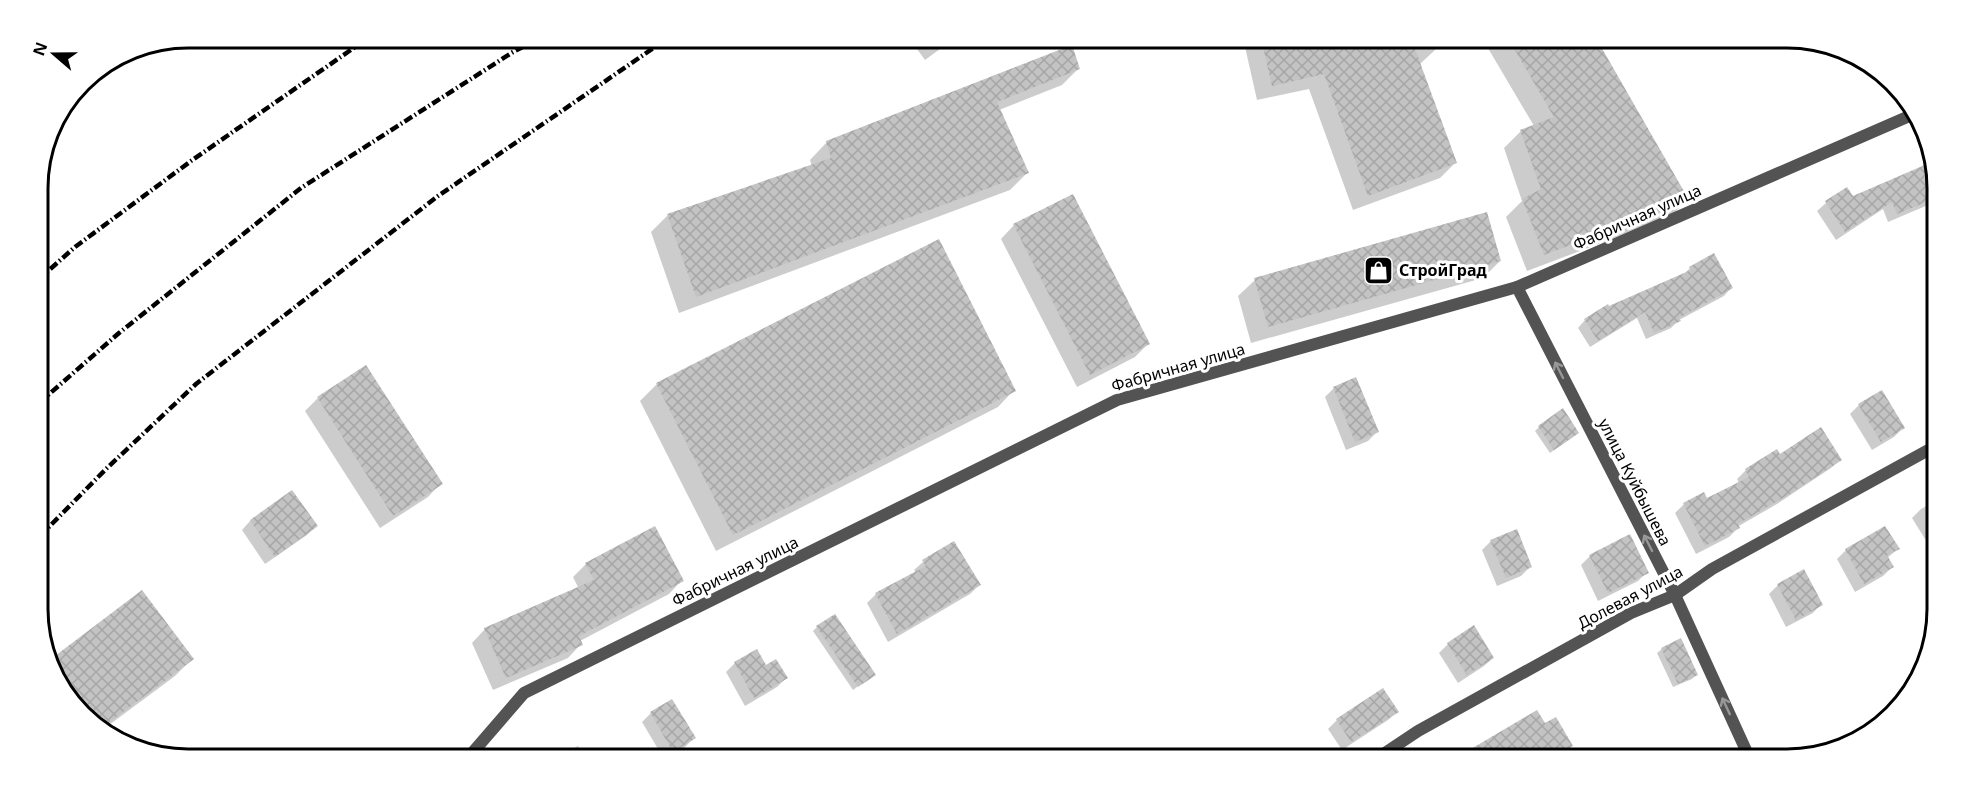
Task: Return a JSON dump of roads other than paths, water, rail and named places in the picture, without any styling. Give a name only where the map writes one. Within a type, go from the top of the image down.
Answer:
[{"type":"street","name":"Фабричная улица","points":[[476,749],[524,693],[1116,400],[1517,287],[1907,117]]},
{"type":"street","name":"улица Куйбышева","points":[[1517,287],[1675,595],[1745,749]]},
{"type":"street","name":"Долевая улица","points":[[1391,749],[1418,731],[1632,613],[1675,595],[1712,569],[1927,451]]},
{"type":"railway","points":[[48,271],[75,247],[191,161],[354,48]]},
{"type":"railway","points":[[48,395],[119,333],[301,188],[521,48]]},
{"type":"railway","points":[[48,528],[196,384],[438,196],[653,48]]},
{"type":"place","name":"СтройГрад","points":[[1378,270]]}]
